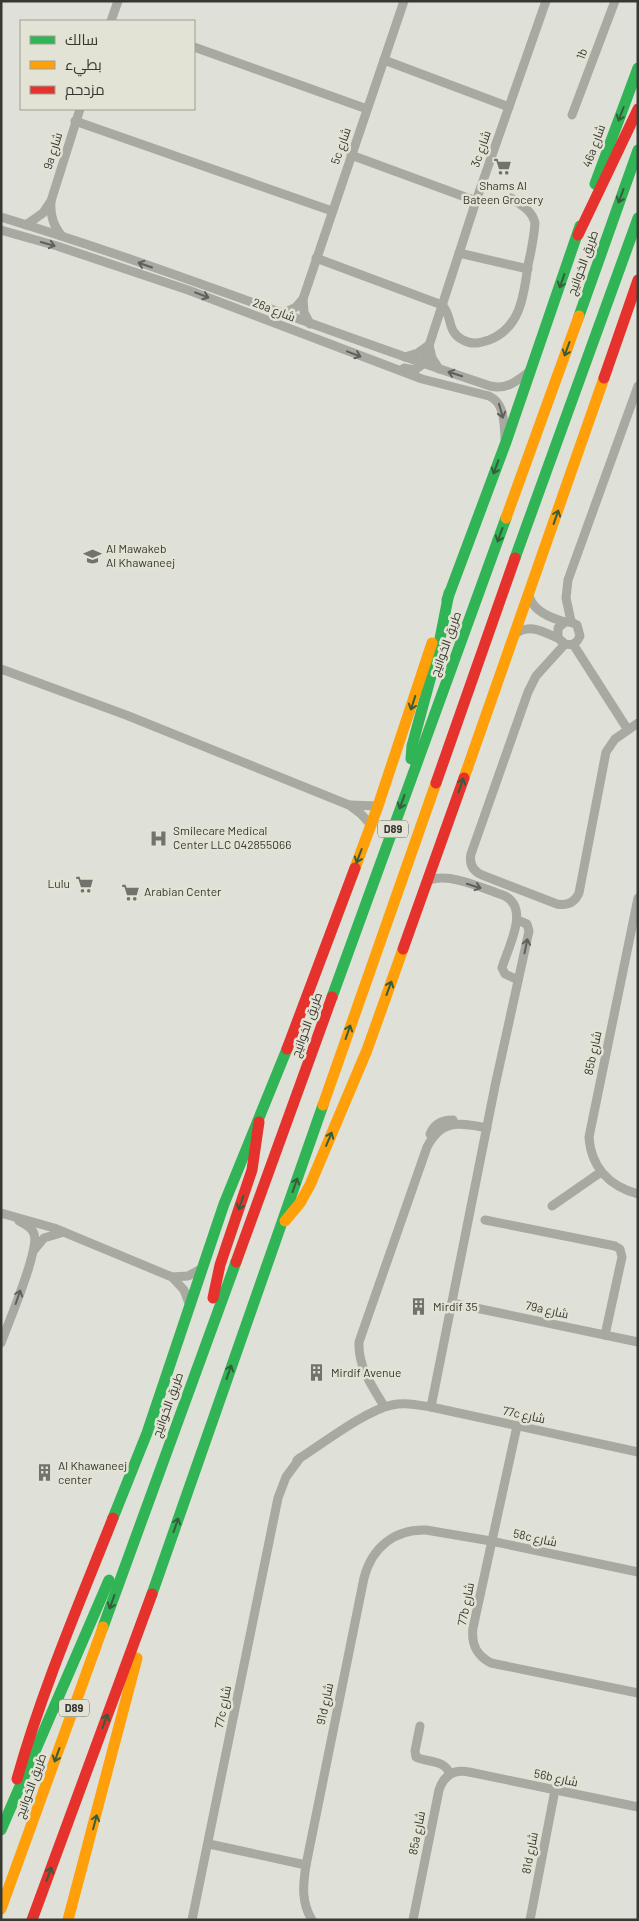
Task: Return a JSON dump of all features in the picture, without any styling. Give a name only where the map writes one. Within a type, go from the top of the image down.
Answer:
[{"type":"main road","name":"46a شارع","points":[[578,235],[638,68]]},
{"type":"main road","points":[[15,1799],[26,1747],[65,1639],[147,1433],[224,1204],[250,1137],[259,1122],[378,806],[449,594],[506,442],[578,235],[638,109]]},
{"type":"main road","name":"طريق الخوانيج","points":[[1,1909],[212,1324],[485,578],[638,150]]},
{"type":"main road","name":"D89","points":[[32,1920],[160,1571],[506,583],[638,218]]},
{"type":"main road","points":[[280,1226],[300,1203],[314,1176],[367,1050],[529,595],[638,280]]},
{"type":"main road","points":[[413,773],[410,757],[412,746],[435,662],[449,594]]},
{"type":"main road","points":[[212,1324],[213,1294],[216,1279],[252,1170],[259,1122]]},
{"type":"main road","points":[[1,1830],[125,1544],[146,1507]]},
{"type":"main road","points":[[68,1920],[160,1571]]},
{"type":"street","points":[[114,20],[118,1]]},
{"type":"street","name":"5c شارع","points":[[303,299],[404,1]]},
{"type":"street","name":"1b","points":[[572,115],[615,1]]},
{"type":"street","name":"3c شارع","points":[[423,364],[543,2]]},
{"type":"street","points":[[195,47],[367,109]]},
{"type":"street","points":[[384,60],[509,107]]},
{"type":"street","name":"9a شارع","points":[[62,237],[53,224],[51,201],[80,110]]},
{"type":"street","points":[[75,121],[332,211]]},
{"type":"street","points":[[351,155],[476,201]]},
{"type":"street","points":[[316,258],[442,305],[446,309],[450,327],[459,338],[476,344],[492,339],[507,328],[518,313],[521,305],[528,270],[534,218],[528,210],[511,198]]},
{"type":"street","name":"9a شارع","points":[[26,225],[43,212],[51,201]]},
{"type":"street","name":"26a شارع","points":[[1,217],[205,285],[423,364],[501,388],[516,382],[531,370]]},
{"type":"street","name":"26a شارع","points":[[1,230],[57,246],[188,290],[422,379],[492,397],[500,406],[506,442]]},
{"type":"street","points":[[459,253],[528,270]]},
{"type":"street","points":[[282,314],[292,310],[303,299]]},
{"type":"street","points":[[303,299],[304,312],[310,324]]},
{"type":"street","points":[[405,357],[429,345],[432,358],[439,369]]},
{"type":"street","points":[[377,363],[388,363],[412,370],[418,369],[423,364]]},
{"type":"street","points":[[568,622],[566,598],[568,580],[638,386]]},
{"type":"street","points":[[529,595],[531,603],[536,609],[577,625],[580,632],[579,639],[563,640]]},
{"type":"street","points":[[568,622],[560,626],[563,640],[536,676],[528,692],[471,854],[471,863],[474,871],[557,904],[569,904],[575,900],[579,893],[606,752],[615,739],[638,724]]},
{"type":"street","points":[[514,635],[526,628],[546,628],[563,640],[628,730]]},
{"type":"street","points":[[1,669],[126,715],[349,805],[371,825]]},
{"type":"street","points":[[349,805],[378,806]]},
{"type":"street","points":[[428,880],[444,876],[505,896],[516,906],[517,920],[502,968],[505,974],[518,980]]},
{"type":"street","name":"85b شارع","points":[[636,1194],[612,1183],[601,1172],[590,1146],[590,1128],[633,942],[638,898]]},
{"type":"street","points":[[431,1407],[529,928],[527,924],[517,920]]},
{"type":"street","points":[[384,1406],[369,1382],[359,1355],[359,1342],[427,1147],[430,1133],[440,1123],[452,1120],[487,1128]]},
{"type":"street","points":[[552,1206],[601,1172]]},
{"type":"street","points":[[1,1212],[64,1232],[172,1278],[184,1290],[190,1307]]},
{"type":"street","points":[[11,1216],[32,1230],[35,1235],[34,1252]]},
{"type":"street","points":[[485,1220],[615,1246],[620,1250],[622,1258],[605,1335]]},
{"type":"street","points":[[1,1343],[34,1252],[44,1238],[64,1232]]},
{"type":"street","points":[[172,1278],[188,1276],[201,1269]]},
{"type":"street","name":"79a شارع","points":[[452,1303],[638,1342]]},
{"type":"street","name":"77c شارع","points":[[192,1920],[278,1498],[286,1477],[300,1458],[371,1412],[384,1406],[402,1403],[431,1407],[638,1452]]},
{"type":"street","name":"77b شارع","points":[[516,1426],[472,1635],[473,1642],[479,1655],[490,1663],[638,1693]]},
{"type":"street","name":"58c شارع","points":[[426,1530],[491,1541],[638,1572]]},
{"type":"street","name":"91d شارع","points":[[312,1920],[303,1896],[306,1865],[367,1568],[376,1552],[390,1539],[407,1531],[426,1530]]},
{"type":"street","points":[[420,1726],[415,1753],[416,1757],[442,1764],[450,1774]]},
{"type":"street","name":"56b شارع","points":[[450,1774],[463,1771],[469,1772],[638,1807]]},
{"type":"street","name":"85a شارع","points":[[413,1920],[439,1790],[441,1784],[450,1774]]},
{"type":"street","name":"81d شارع","points":[[530,1920],[555,1790]]},
{"type":"street","points":[[209,1844],[306,1865]]},
{"type":"traffic: fast","points":[[595,184],[638,68]]},
{"type":"traffic: fast","points":[[579,316],[638,150]]},
{"type":"traffic: fast","points":[[515,558],[638,218]]},
{"type":"traffic: fast","points":[[447,600],[506,442],[580,226]]},
{"type":"traffic: fast","points":[[332,997],[506,518]]},
{"type":"traffic: fast","points":[[411,759],[412,746],[437,654],[449,593]]},
{"type":"traffic: fast","points":[[113,1518],[147,1433],[224,1204],[287,1049]]},
{"type":"traffic: fast","points":[[152,1594],[323,1105]]},
{"type":"traffic: fast","points":[[103,1627],[236,1262]]},
{"type":"traffic: fast","points":[[1,1830],[109,1580]]},
{"type":"traffic: slow","points":[[506,518],[579,316]]},
{"type":"traffic: slow","points":[[464,778],[604,378]]},
{"type":"traffic: slow","points":[[355,868],[378,806],[432,643]]},
{"type":"traffic: slow","points":[[323,1105],[436,783]]},
{"type":"traffic: slow","points":[[285,1221],[300,1203],[310,1185],[367,1050],[403,949]]},
{"type":"traffic: slow","points":[[1,1909],[103,1627]]},
{"type":"traffic: slow","points":[[68,1920],[137,1658]]},
{"type":"traffic: jam","points":[[578,235],[638,109]]},
{"type":"traffic: jam","points":[[604,378],[638,280]]},
{"type":"traffic: jam","points":[[436,783],[515,558]]},
{"type":"traffic: jam","points":[[403,949],[464,778]]},
{"type":"traffic: jam","points":[[287,1049],[355,868]]},
{"type":"traffic: jam","points":[[236,1262],[332,997]]},
{"type":"traffic: jam","points":[[213,1298],[220,1265],[252,1170],[259,1122]]},
{"type":"traffic: jam","points":[[17,1779],[49,1680],[113,1518]]},
{"type":"traffic: jam","points":[[32,1920],[152,1594]]},
{"type":"place","name":"Shams Al Bateen Grocery","points":[[503,167]]},
{"type":"place","name":"Al Mawakeb Al Khawaneej","points":[[92,556]]},
{"type":"place","name":"Smilecare Medical Center LLC 042855066","points":[[159,838]]},
{"type":"place","name":"Lulu","points":[[84,884]]},
{"type":"place","name":"Arabian Center","points":[[130,892]]},
{"type":"place","name":"Mirdif 35","points":[[419,1307]]},
{"type":"place","name":"Mirdif Avenue","points":[[317,1373]]},
{"type":"place","name":"Al Khawaneej center","points":[[44,1473]]}]
